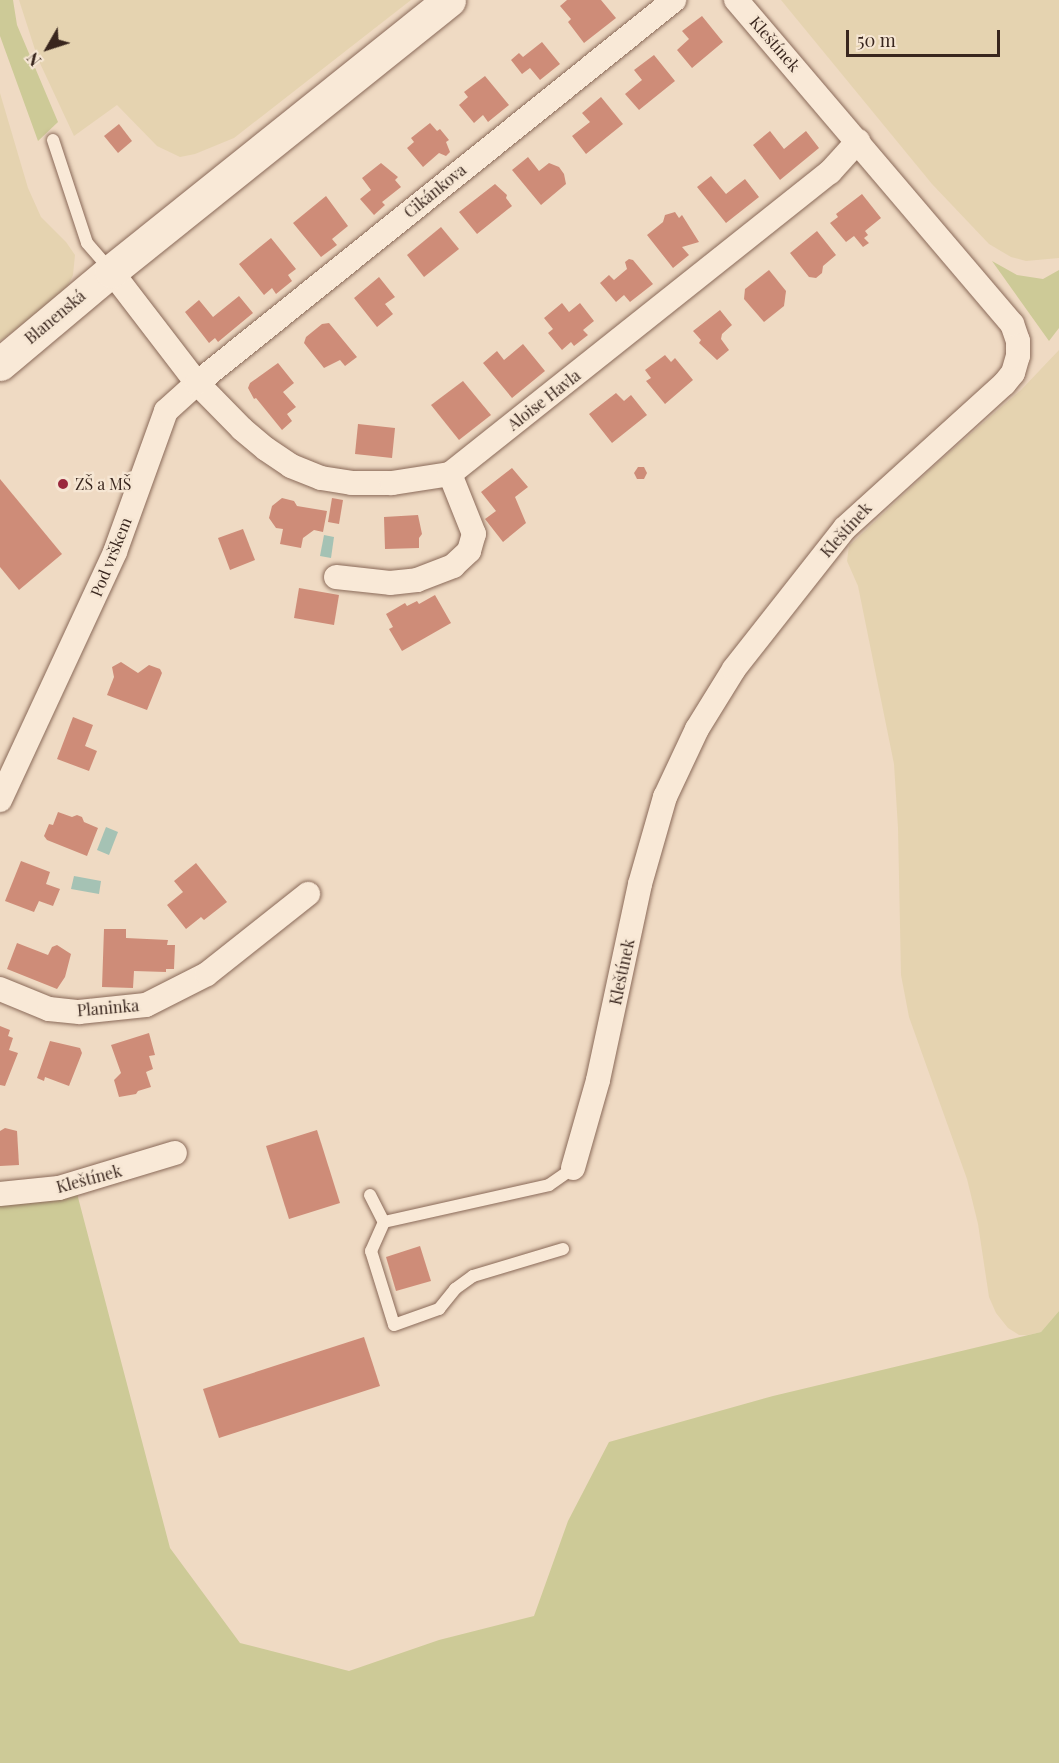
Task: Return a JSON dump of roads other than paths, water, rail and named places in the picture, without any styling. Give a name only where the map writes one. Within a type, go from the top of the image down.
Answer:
[{"type":"street","name":"Blanenská","points":[[0,364],[111,271],[449,0]]},
{"type":"street","name":"Cikánkova","points":[[197,383],[674,0]]},
{"type":"street","name":"Kleštínek","points":[[573,1168],[598,1080],[640,884],[665,797],[697,729],[734,669],[845,528],[1004,384],[1013,373],[1018,356],[1018,341],[1012,324],[736,0]]},
{"type":"street","name":"Aloise Havla","points":[[197,383],[266,450],[291,466],[321,478],[352,483],[392,483],[450,474],[830,172],[858,141]]},
{"type":"street","points":[[111,271],[197,383]]},
{"type":"street","name":"Pod vrškem","points":[[0,800],[115,552],[166,411],[197,383]]},
{"type":"street","points":[[336,577],[390,583],[417,580],[453,566],[469,551],[474,534],[450,474]]},
{"type":"street","name":"Planinka","points":[[0,989],[49,1009],[109,1010],[146,1005],[207,974],[262,918],[308,894]]},
{"type":"street","name":"Kleštínek","points":[[0,1194],[59,1188],[175,1154]]},
{"type":"lane","points":[[53,140],[87,243],[111,271]]},
{"type":"lane","points":[[384,1222],[489,1197],[531,1191],[549,1185],[573,1168]]},
{"type":"lane","points":[[370,1195],[384,1222]]},
{"type":"lane","points":[[384,1222],[371,1251],[394,1325],[439,1309],[455,1289],[473,1276],[563,1249]]},
{"type":"place","name":"ZŠ a MŠ","points":[[63,484]]}]
